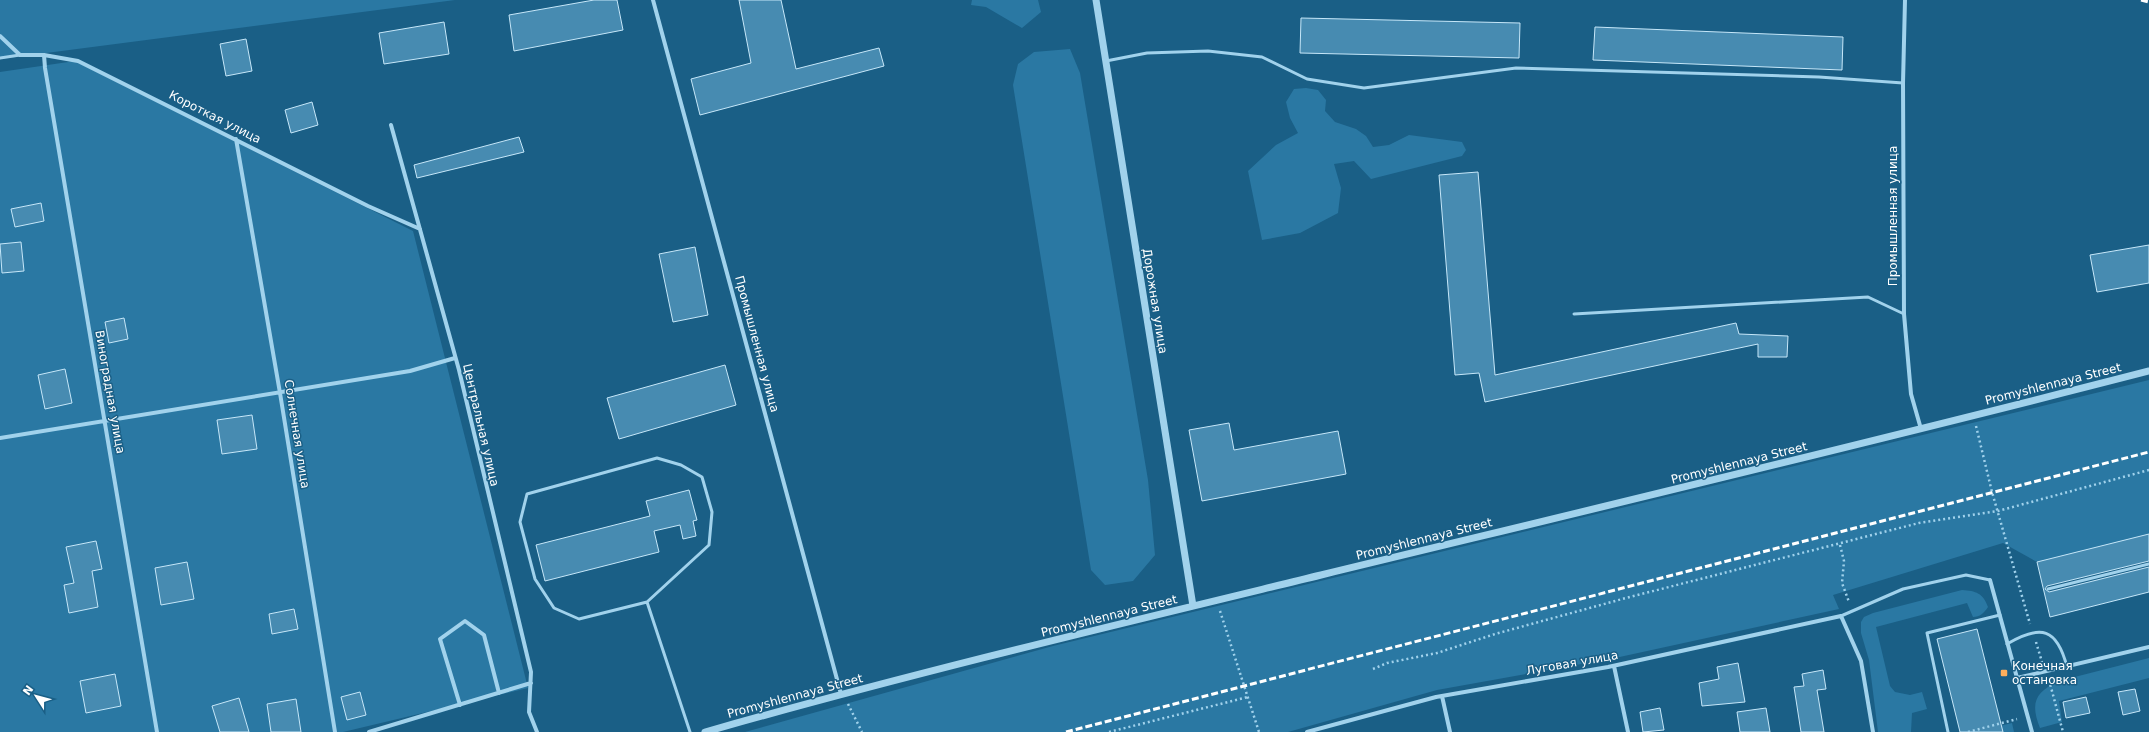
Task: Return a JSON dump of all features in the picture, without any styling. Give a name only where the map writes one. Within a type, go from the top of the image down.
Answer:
[{"type":"street","name":"Промышленная улица","points":[[653,0],[842,693]]},
{"type":"street","name":"Дорожная улица","points":[[1096,0],[1193,606]]},
{"type":"street","name":"Промышленная улица","points":[[1905,0],[1903,83],[1904,314],[1911,394],[1921,430]]},
{"type":"street","points":[[0,36],[20,55]]},
{"type":"street","name":"Короткая улица","points":[[20,55],[44,55],[78,61],[368,206],[420,229]]},
{"type":"street","name":"Виноградная улица","points":[[44,55],[157,732]]},
{"type":"street","name":"Центральная улица","points":[[391,125],[455,358],[531,672],[529,712],[537,732]]},
{"type":"street","name":"Солнечная улица","points":[[236,139],[280,393],[334,732]]},
{"type":"street","points":[[0,438],[104,420],[410,372],[455,358]]},
{"type":"street","name":"Promyshlennaya Street","points":[[705,732],[842,693],[1193,606],[1921,430],[2149,371]]},
{"type":"street","points":[[1990,580],[2032,732]]},
{"type":"street","points":[[1841,616],[1861,661],[1873,732]]},
{"type":"street","name":"Луговая улица","points":[[1307,732],[1442,696],[1614,666],[1841,616]]},
{"type":"street","points":[[460,705],[440,639],[465,621],[484,635],[499,693]]},
{"type":"street","points":[[2017,678],[2149,646]]},
{"type":"street","points":[[1614,666],[1628,732]]},
{"type":"street","points":[[369,732],[531,683]]},
{"type":"street","points":[[1442,696],[1450,732]]},
{"type":"lane","points":[[1106,61],[1147,53],[1208,51],[1262,56],[1307,79],[1364,88],[1516,68],[1819,77],[1903,83]]},
{"type":"lane","points":[[0,58],[20,55]]},
{"type":"lane","points":[[1574,314],[1868,297],[1904,314]]},
{"type":"lane","points":[[657,458],[681,465],[702,477],[712,512],[709,545],[647,602],[579,619],[554,608],[535,579],[520,522],[527,494],[657,458]]},
{"type":"lane","points":[[2048,590],[2149,564]]},
{"type":"lane","points":[[1841,616],[1903,589],[1966,575],[1990,580]]},
{"type":"lane","points":[[647,602],[690,732]]},
{"type":"lane","points":[[1948,732],[1927,633],[2000,615]]},
{"type":"lane","points":[[2007,644],[2033,632],[2044,631],[2054,638],[2063,651],[2067,667]]},
{"type":"path","points":[[1974,416],[1998,511],[2062,732]]},
{"type":"path","points":[[1373,669],[1387,662],[1437,653],[1496,634],[1626,598],[1840,545],[1919,523],[1998,511],[2149,470]]},
{"type":"path","points":[[1840,545],[1844,560],[1842,583],[1852,612]]},
{"type":"path","points":[[1216,601],[1259,732]]},
{"type":"path","points":[[842,693],[862,732]]},
{"type":"path","points":[[1110,732],[1248,697]]},
{"type":"path","points":[[1968,732],[2018,719]]},
{"type":"shaded area","points":[[0,0],[455,0],[0,59]]},
{"type":"shaded area","points":[[972,0],[1038,0],[1041,12],[1022,28],[986,7],[971,5]]},
{"type":"shaded area","points":[[1070,49],[1080,73],[1148,480],[1155,555],[1133,581],[1105,585],[1091,570],[1013,85],[1018,64],[1034,52]]},
{"type":"shaded area","points":[[75,61],[413,231],[528,688],[343,732],[0,732],[0,72]]},
{"type":"shaded area","points":[[1306,88],[1318,90],[1326,100],[1325,111],[1335,122],[1356,129],[1366,136],[1373,147],[1389,145],[1409,135],[1462,142],[1466,150],[1462,156],[1371,179],[1354,161],[1334,164],[1341,188],[1338,213],[1300,233],[1262,240],[1248,171],[1276,145],[1298,133],[1290,118],[1286,102],[1294,89]]},
{"type":"shaded area","points":[[2149,380],[2149,534],[2037,562],[2003,543],[1833,595],[1839,609],[1615,658],[1437,690],[1288,732],[745,732],[1053,646]]},
{"type":"shaded area","points":[[1962,590],[1975,592],[1984,599],[1988,607],[1983,613],[1973,617],[1967,603],[1876,627],[1890,686],[1895,692],[1910,695],[1922,692],[1927,709],[1912,713],[1911,732],[1878,732],[1869,660],[1861,633],[1861,622],[1864,617],[1873,613]]},
{"type":"shaded area","points":[[2149,658],[2149,678],[2059,701],[2062,722],[2040,728],[2035,712],[2035,705],[2044,689],[2059,681]]},
{"type":"shaded area","points":[[2012,723],[2014,732],[1975,732]]},
{"type":"building","points":[[594,0],[617,0],[623,30],[514,51],[509,15]]},
{"type":"building","points":[[739,0],[781,0],[796,69],[879,48],[884,66],[700,115],[691,79],[751,63]]},
{"type":"building","points":[[1301,18],[1520,23],[1519,58],[1300,53]]},
{"type":"building","points":[[444,22],[449,54],[384,64],[379,33]]},
{"type":"building","points":[[1595,27],[1843,37],[1842,70],[1593,60]]},
{"type":"building","points":[[246,39],[252,71],[226,76],[220,44]]},
{"type":"building","points":[[312,102],[318,125],[291,133],[285,110]]},
{"type":"building","points":[[519,137],[524,152],[417,178],[414,165]]},
{"type":"building","points":[[1478,172],[1495,375],[1736,323],[1739,334],[1788,336],[1787,357],[1758,357],[1758,344],[1485,402],[1479,373],[1455,375],[1439,175]]},
{"type":"building","points":[[41,203],[44,221],[15,227],[11,209]]},
{"type":"building","points":[[21,242],[24,271],[2,273],[0,244]]},
{"type":"building","points":[[2149,245],[2149,283],[2097,292],[2090,255]]},
{"type":"building","points":[[695,247],[708,315],[673,322],[659,254]]},
{"type":"building","points":[[124,318],[128,339],[109,343],[105,322]]},
{"type":"building","points":[[725,365],[736,405],[619,439],[607,398]]},
{"type":"building","points":[[65,369],[72,403],[45,409],[38,375]]},
{"type":"building","points":[[252,415],[257,449],[222,454],[217,420]]},
{"type":"building","points":[[1229,423],[1234,450],[1338,431],[1346,474],[1202,501],[1189,430]]},
{"type":"building","points":[[689,490],[697,520],[693,521],[696,536],[683,539],[680,525],[654,531],[659,552],[545,581],[536,545],[650,516],[646,501]]},
{"type":"building","points":[[2149,534],[2149,561],[2047,586],[2045,589],[2049,592],[2149,567],[2149,592],[2050,617],[2037,562]]},
{"type":"building","points":[[96,541],[102,569],[92,571],[98,607],[69,613],[64,585],[74,583],[66,547]]},
{"type":"building","points":[[187,562],[194,599],[161,605],[155,568]]},
{"type":"building","points":[[294,609],[298,629],[272,634],[269,614]]},
{"type":"building","points":[[1977,629],[2003,732],[1960,732],[1937,639]]},
{"type":"building","points":[[1738,663],[1745,702],[1702,706],[1699,683],[1719,679],[1717,667]]},
{"type":"building","points":[[1823,670],[1826,689],[1817,690],[1824,732],[1801,732],[1794,687],[1804,686],[1802,674]]},
{"type":"building","points":[[115,674],[121,706],[86,713],[80,681]]},
{"type":"building","points":[[2135,689],[2140,711],[2123,715],[2118,692]]},
{"type":"building","points":[[360,692],[366,715],[347,720],[341,697]]},
{"type":"building","points":[[2086,697],[2090,713],[2066,718],[2063,702]]},
{"type":"building","points":[[239,698],[249,732],[220,732],[212,706]]},
{"type":"building","points":[[296,699],[301,732],[271,732],[267,704]]},
{"type":"building","points":[[1660,708],[1664,730],[1643,732],[1640,712]]},
{"type":"building","points":[[1766,708],[1770,732],[1740,732],[1737,712]]},
{"type":"railway","points":[[2141,0],[2149,2]]},
{"type":"railway","points":[[1066,732],[2149,452]]},
{"type":"place","name":"Конечная остановка","points":[[2004,673]]}]
